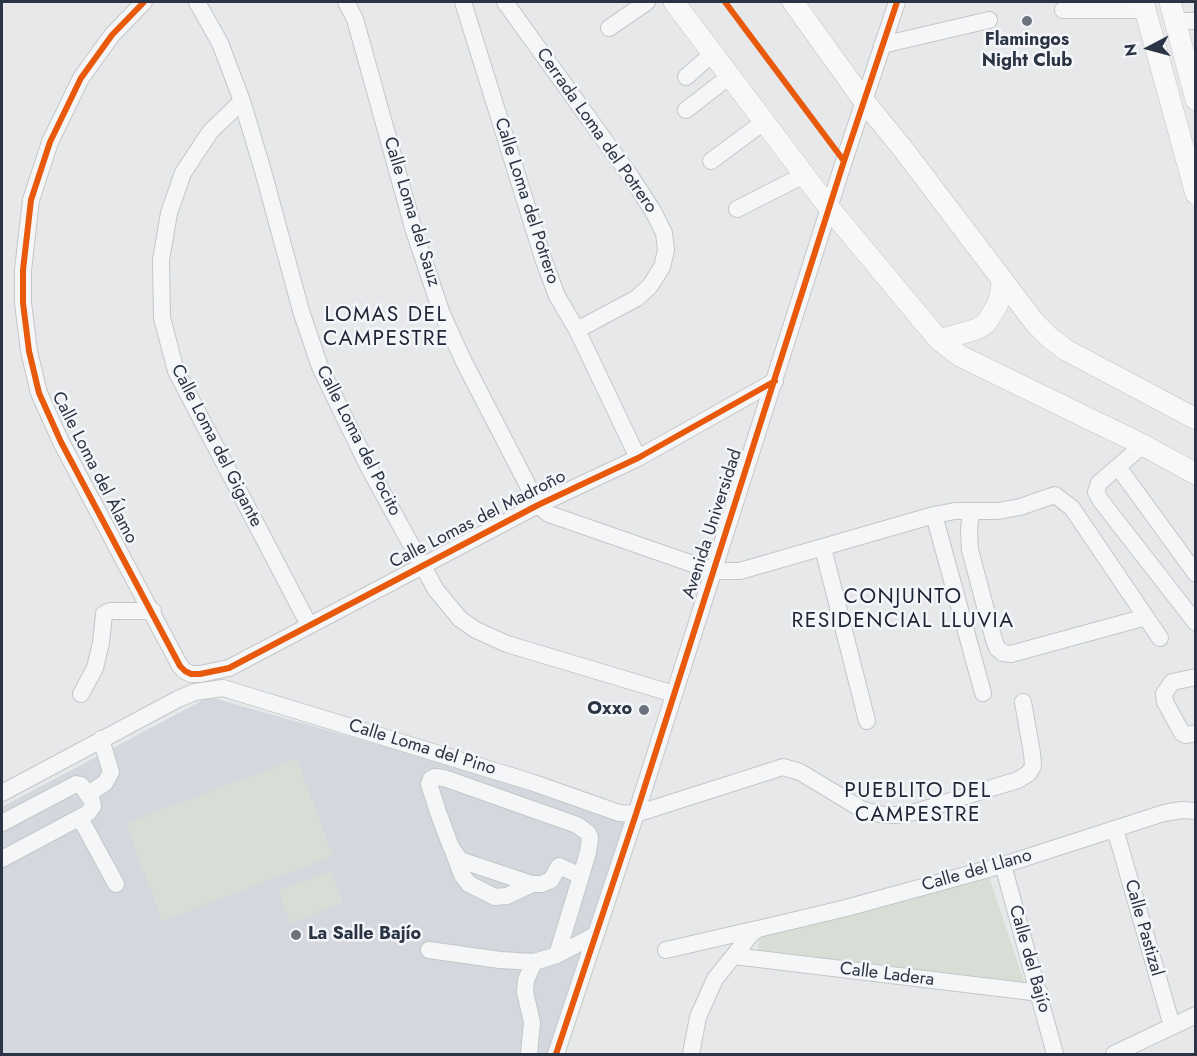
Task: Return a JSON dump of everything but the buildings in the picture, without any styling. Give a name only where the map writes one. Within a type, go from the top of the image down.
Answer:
[{"type":"main road","points":[[674,2],[830,209],[939,340],[960,356],[1143,445],[1196,474]]},
{"type":"main road","points":[[793,2],[864,101],[1002,280],[1050,338],[1066,350],[1196,419]]},
{"type":"main road","points":[[1144,6],[1196,194]]},
{"type":"main road","points":[[1181,14],[1196,100]]},
{"type":"main road","points":[[939,340],[977,329],[986,323],[997,306],[1002,280]]},
{"type":"street","name":"Calle Loma del Álamo","points":[[144,2],[112,34],[81,78],[50,142],[31,200],[23,270],[23,303],[29,351],[39,393],[76,471],[153,611],[180,666],[191,674]]},
{"type":"street","name":"Calle Loma del Pocito","points":[[197,2],[220,44],[242,101],[301,311],[320,367],[369,468],[422,566],[448,608],[476,630],[507,644],[674,694]]},
{"type":"street","name":"Calle Loma del Sauz","points":[[346,2],[355,19],[414,231],[442,314],[464,362],[538,505]]},
{"type":"street","name":"Calle Loma del Potrero","points":[[463,2],[557,296],[577,330],[638,458]]},
{"type":"street","name":"Cerrada Loma del Potrero","points":[[505,2],[631,177],[664,233],[666,250],[662,267],[650,286],[637,298],[577,330]]},
{"type":"street","points":[[609,28],[647,2]]},
{"type":"street","name":"Avenida Universidad","points":[[560,1054],[595,935],[897,2]]},
{"type":"street","points":[[1063,10],[1144,6]]},
{"type":"street","points":[[882,45],[989,20]]},
{"type":"street","points":[[686,77],[713,53]]},
{"type":"street","points":[[686,110],[730,76]]},
{"type":"street","name":"Calle Loma del Gigante","points":[[242,101],[210,132],[183,173],[170,213],[161,260],[162,318],[176,371],[309,625]]},
{"type":"street","points":[[711,161],[765,121]]},
{"type":"street","points":[[737,209],[804,175]]},
{"type":"street","name":"Calle Lomas del Madroño","points":[[191,674],[228,668],[538,505],[638,458],[775,381]]},
{"type":"street","points":[[1143,445],[1099,483],[1096,489],[1097,495],[1196,623]]},
{"type":"street","points":[[1118,467],[1196,574]]},
{"type":"street","points":[[538,505],[557,519],[713,571],[740,571],[934,515],[955,511],[998,511],[1020,507],[1050,495],[1060,497],[1072,508],[1160,638]]},
{"type":"street","points":[[971,511],[970,550],[994,640],[997,648],[1003,653],[1011,654],[1146,617]]},
{"type":"street","points":[[934,515],[983,693]]},
{"type":"street","points":[[822,548],[867,721]]},
{"type":"street","points":[[81,693],[95,668],[101,643],[104,614],[110,611],[153,611]]},
{"type":"street","points":[[1196,677],[1172,682],[1164,694],[1165,702],[1182,733],[1196,733]]},
{"type":"street","name":"Calle Loma del Pino","points":[[101,739],[178,699],[206,690],[223,688],[531,782],[619,813],[636,814]]},
{"type":"street","points":[[636,814],[783,767],[800,772],[863,810],[884,815],[919,811],[1018,780],[1029,773],[1033,766],[1032,753],[1023,702]]},
{"type":"street","points":[[2,793],[101,739],[111,772],[105,783],[88,794]]},
{"type":"street","points":[[531,884],[507,896],[495,897],[469,884],[462,875],[454,854],[429,784],[431,779],[444,778],[585,829],[590,838],[581,876],[556,955]]},
{"type":"street","points":[[2,859],[80,818],[92,808],[88,794],[81,785],[76,784],[4,820]]},
{"type":"street","name":"Calle del Llano","points":[[666,950],[846,908],[1003,865],[1164,813],[1182,810],[1196,811]]},
{"type":"street","points":[[80,818],[116,884]]},
{"type":"street","name":"Calle Pastizal","points":[[1115,829],[1172,1026]]},
{"type":"street","points":[[454,854],[460,860],[531,884],[541,884],[551,880],[559,866],[581,876]]},
{"type":"street","name":"Calle del Bajío","points":[[1003,865],[1055,1054]]},
{"type":"street","points":[[691,1054],[698,1017],[706,995],[715,979],[752,933],[758,929]]},
{"type":"street","points":[[429,950],[500,960],[534,962],[556,955],[595,935]]},
{"type":"street","name":"Calle Ladera","points":[[734,956],[1040,993]]},
{"type":"street","points":[[529,1054],[532,1022],[525,992],[526,980],[534,962]]},
{"type":"street","points":[[1114,1054],[1196,1015]]},
{"type":"shaded area","name":"La Salle Bajío","points":[[209,697],[632,816],[550,1054],[2,1054],[2,807]]},
{"type":"shaded area","points":[[297,759],[333,856],[162,921],[126,823]]},
{"type":"shaded area","points":[[331,871],[343,903],[290,923],[278,890]]},
{"type":"shaded area","points":[[988,874],[1026,987],[758,952],[759,937]]},
{"type":"cycle path","points":[[144,2],[112,35],[81,78],[50,142],[31,200],[23,270],[23,303],[29,351],[39,393],[61,442],[180,666],[185,671],[200,674],[229,668],[538,505],[638,458],[775,381]]},
{"type":"cycle path","points":[[725,2],[844,161]]},
{"type":"cycle path","points":[[556,1054],[636,814],[844,161],[897,2]]},
{"type":"place","name":"Flamingos Night Club","points":[[1027,21]]},
{"type":"place","name":"Oxxo","points":[[644,710]]},
{"type":"place","name":"La Salle Bajío","points":[[296,935]]},
{"type":"district","name":"LOMAS DEL CAMPESTRE","points":[[386,328]]},
{"type":"district","name":"CONJUNTO RESIDENCIAL LLUVIA","points":[[903,610]]},
{"type":"district","name":"PUEBLITO DEL CAMPESTRE","points":[[918,804]]}]
